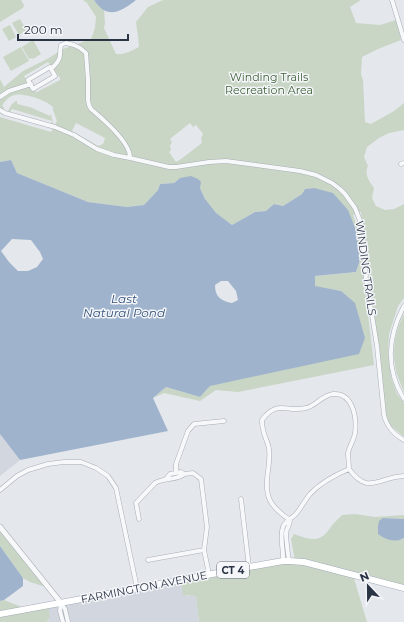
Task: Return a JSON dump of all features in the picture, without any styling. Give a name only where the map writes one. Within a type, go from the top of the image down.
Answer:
[{"type":"main road","name":"FARMINGTON AVENUE","points":[[0,614],[209,574],[286,561],[304,562],[404,588]]},
{"type":"street","points":[[392,0],[404,40]]},
{"type":"street","points":[[51,69],[55,76],[33,88],[28,80],[50,67],[51,69],[58,62],[60,58],[61,45],[66,43],[83,50],[86,53],[89,105],[91,109],[118,134],[130,153],[130,158]]},
{"type":"street","points":[[0,97],[9,91],[31,84]]},
{"type":"street","name":"WINDING TRAILS","points":[[0,110],[4,113],[55,127],[74,135],[108,154],[169,167],[226,161],[300,170],[316,175],[332,183],[351,201],[358,215],[362,231],[366,278],[375,334],[385,421],[391,431],[404,440]]},
{"type":"street","points":[[404,306],[393,334],[391,354],[394,379],[404,400]]},
{"type":"street","points":[[290,520],[273,507],[267,492],[266,482],[270,458],[269,448],[262,428],[262,420],[271,410],[277,408],[306,408],[313,406],[326,396],[333,394],[341,395],[348,400],[353,408],[355,421],[355,433],[348,453],[349,469],[360,481],[369,484],[397,476],[404,476]]},
{"type":"street","points":[[176,473],[176,464],[188,431],[194,424],[224,421]]},
{"type":"street","points":[[0,490],[17,476],[28,470],[48,464],[81,462],[108,476],[116,488],[136,588]]},
{"type":"street","points":[[286,561],[283,555],[282,534],[282,528],[285,522],[290,520],[297,513],[311,493],[328,478],[349,469]]},
{"type":"street","points":[[166,479],[170,474],[181,472],[184,474]]},
{"type":"street","points":[[138,519],[136,503],[158,481],[193,473],[201,479],[207,528],[204,550],[209,574]]},
{"type":"street","points":[[242,498],[249,567]]},
{"type":"street","points":[[0,527],[66,609],[68,622]]},
{"type":"street","points":[[148,560],[204,550]]},
{"type":"street","points":[[61,603],[60,611],[63,622]]},
{"type":"shaded area","points":[[0,434],[20,460],[0,476]]},
{"type":"shaded area","points":[[181,580],[187,596],[196,596],[199,622],[46,622],[49,620],[48,605]]},
{"type":"green space","points":[[0,0],[21,0],[24,5],[23,8],[0,22]]},
{"type":"green space","name":"Winding Trails Recreation Area","points":[[83,0],[94,0],[104,10],[104,28],[116,54],[125,53],[139,47],[136,22],[148,7],[163,0],[361,0],[350,7],[356,23],[380,25],[396,20],[401,40],[362,57],[361,74],[363,80],[365,122],[371,124],[394,111],[404,103],[404,130],[389,133],[379,138],[367,147],[364,157],[368,166],[368,178],[374,188],[372,198],[376,206],[385,210],[394,209],[404,204],[404,298],[398,306],[389,334],[388,353],[391,377],[397,394],[404,403],[404,437],[390,425],[386,419],[361,212],[353,215],[358,230],[374,365],[238,392],[216,390],[200,401],[164,393],[153,398],[166,387],[200,397],[210,386],[341,291],[315,287],[315,276],[356,272],[360,260],[356,230],[314,188],[305,189],[302,194],[283,206],[274,204],[266,211],[255,212],[232,225],[215,213],[205,199],[200,188],[180,178],[174,183],[160,184],[158,190],[144,205],[127,207],[88,202],[17,173],[11,160],[0,162],[0,117],[51,132],[57,121],[53,107],[41,100],[19,94],[8,98],[2,106],[4,107],[3,110],[0,112],[0,79],[4,87],[23,71],[63,49],[91,39],[95,28],[96,17],[87,3]],"holes":[[[48,62],[60,80],[37,92],[33,91],[24,76]],[[76,123],[105,138],[103,144],[98,146],[72,131]],[[190,123],[193,127],[196,125],[203,134],[201,138],[202,143],[176,162],[169,152],[171,150],[170,146],[172,142],[170,139]]]},
{"type":"green space","points":[[20,19],[27,31],[19,35],[12,23]]},
{"type":"green space","points":[[10,25],[16,37],[9,41],[2,29]]},
{"type":"green space","points":[[33,40],[41,54],[33,59],[29,59],[22,47]]},
{"type":"green space","points":[[21,47],[29,61],[11,71],[3,57]]},
{"type":"green space","points":[[16,101],[17,104],[30,107],[50,116],[51,114],[53,124],[51,124],[52,121],[12,109],[10,112],[8,111],[12,104]]},
{"type":"green space","points":[[404,314],[404,392],[396,372],[394,346],[397,332]]},
{"type":"green space","points":[[355,514],[375,517],[404,515],[404,519],[383,518],[402,540],[404,538],[404,588],[353,575],[367,622],[199,622],[196,596],[183,595],[181,580],[295,561],[291,539],[294,534],[311,539],[317,539],[325,534],[342,515]]},
{"type":"green space","points":[[0,527],[49,588],[30,582],[23,578],[0,546]]},
{"type":"green space","points":[[4,600],[27,609],[48,605],[50,615],[49,619],[46,622],[0,622],[0,601]]},
{"type":"water","points":[[94,0],[136,0],[120,11],[109,12],[99,6]]},
{"type":"water","name":"Last Natural Pond","points":[[11,160],[17,173],[88,202],[127,207],[144,205],[158,190],[160,184],[174,183],[180,178],[191,176],[201,182],[200,188],[205,199],[216,213],[232,225],[255,212],[266,211],[274,204],[283,206],[302,194],[305,189],[314,188],[333,193],[348,210],[356,230],[360,260],[356,272],[315,276],[315,286],[341,291],[355,303],[365,338],[359,354],[210,386],[200,397],[166,387],[153,398],[168,431],[20,460],[0,434],[0,162]],"holes":[[[12,239],[31,240],[40,252],[43,259],[37,267],[28,271],[18,271],[9,262],[1,251]],[[221,281],[228,281],[236,291],[238,300],[232,303],[219,298],[216,293],[215,285]]]},
{"type":"water","points":[[383,518],[404,519],[404,538],[401,540],[391,540],[378,534],[379,521]]},
{"type":"water","points":[[0,546],[23,578],[23,586],[4,600],[0,601]]}]
